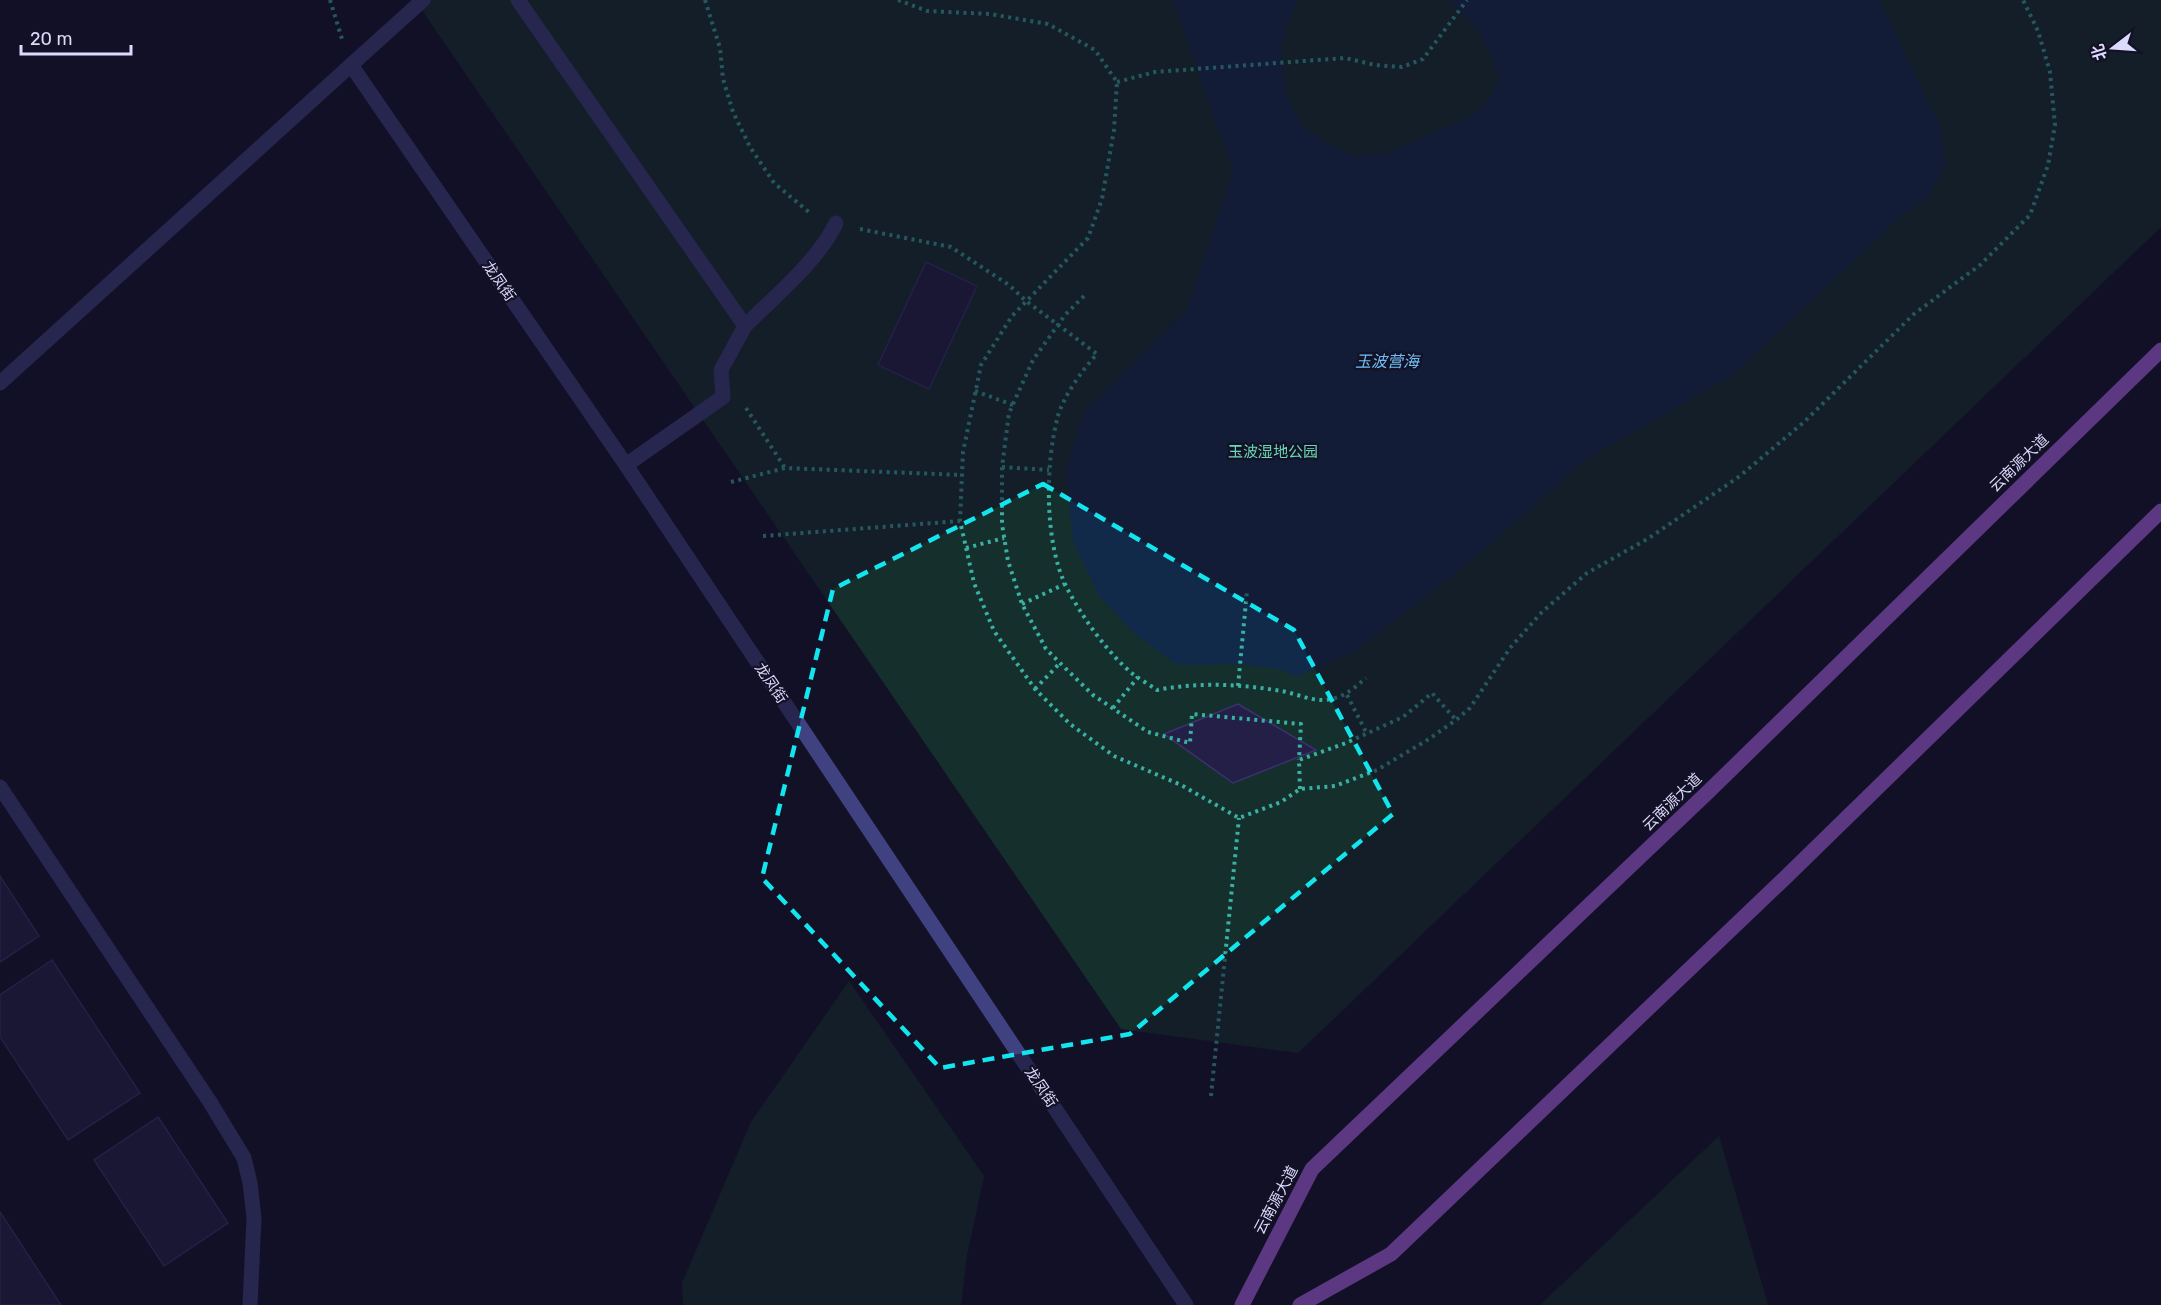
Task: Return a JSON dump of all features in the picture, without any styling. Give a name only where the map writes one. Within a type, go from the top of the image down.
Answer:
[{"type":"main road","name":"云南源大道","points":[[1242,1305],[1312,1169],[1708,792],[2161,350]]},
{"type":"main road","points":[[1300,1305],[1391,1254],[1780,883],[2161,511]]},
{"type":"street","points":[[0,383],[423,0]]},
{"type":"street","points":[[518,0],[745,326]]},
{"type":"street","name":"龙凤街","points":[[351,65],[626,465],[1186,1305]]},
{"type":"street","points":[[626,465],[723,397],[721,370],[745,326],[814,254],[829,237],[836,223]]},
{"type":"street","points":[[0,787],[210,1102],[244,1158],[250,1183],[254,1218],[250,1305]]},
{"type":"path","points":[[330,0],[351,65]]},
{"type":"path","points":[[705,0],[720,48],[723,79],[733,112],[750,147],[774,183],[812,214],[836,223],[951,247],[1009,285],[1057,326],[1096,354],[1082,370],[1058,414],[1049,470],[1052,539],[1065,584],[1098,638],[1138,677],[1157,690],[1187,685],[1238,686],[1281,691],[1322,700],[1347,694],[1366,678]]},
{"type":"path","points":[[898,0],[927,11],[990,14],[1048,24],[1095,50],[1117,82],[1114,130],[1102,199],[1088,238],[1011,316],[981,365],[963,452],[960,521],[974,583],[994,631],[1035,689],[1070,724],[1114,756],[1180,785],[1239,818]]},
{"type":"path","points":[[1117,82],[1155,72],[1345,58],[1376,65],[1402,67],[1423,59],[1467,0]]},
{"type":"path","points":[[1239,818],[1281,802],[1300,789],[1335,786],[1377,770],[1456,720],[1470,708],[1510,648],[1551,604],[1587,573],[1649,538],[1740,476],[1804,422],[1914,314],[1980,265],[2030,214],[2048,165],[2055,125],[2050,72],[2038,31],[2023,0]]},
{"type":"path","points":[[1084,296],[1065,315],[1033,360],[1009,413],[1002,467],[1002,524],[1008,561],[1022,604],[1046,649],[1093,695],[1148,732],[1190,743],[1192,714],[1300,724],[1300,789]]},
{"type":"path","points":[[721,370],[785,468]]},
{"type":"path","points":[[975,392],[1013,405]]},
{"type":"path","points":[[1002,467],[1049,470]]},
{"type":"path","points":[[731,482],[785,468],[962,476]]},
{"type":"path","points":[[763,536],[960,521]]},
{"type":"path","points":[[966,548],[1004,538]]},
{"type":"path","points":[[1022,604],[1065,584]]},
{"type":"path","points":[[1238,686],[1247,591]]},
{"type":"path","points":[[1035,689],[1060,663]]},
{"type":"path","points":[[1113,708],[1138,677]]},
{"type":"path","points":[[1299,760],[1346,743],[1403,717],[1432,693],[1456,720]]},
{"type":"path","points":[[1347,694],[1367,734]]},
{"type":"path","points":[[1211,1096],[1239,818]]},
{"type":"highlighted area","points":[[1043,484],[1294,630],[1393,814],[1130,1034],[940,1068],[762,878],[833,589]]},
{"type":"green space","name":"玉波湿地公园","points":[[415,0],[2161,0],[2161,227],[1298,1053],[1121,1029]]},
{"type":"green space","points":[[849,981],[984,1176],[967,1255],[961,1305],[683,1305],[682,1283],[751,1122]]},
{"type":"green space","points":[[1719,1136],[1768,1305],[1540,1305]]},
{"type":"water","name":"玉波营海","points":[[1173,0],[1299,0],[1288,21],[1282,45],[1281,57],[1286,96],[1303,126],[1330,145],[1357,157],[1390,153],[1476,113],[1492,96],[1499,75],[1489,52],[1473,25],[1447,0],[1879,0],[1941,128],[1945,167],[1928,197],[1899,218],[1731,376],[1585,460],[1478,555],[1360,648],[1296,677],[1279,669],[1240,664],[1178,665],[1136,635],[1099,596],[1073,542],[1066,475],[1083,412],[1187,309],[1233,171]]},
{"type":"building","points":[[926,262],[977,286],[929,389],[878,365]]},
{"type":"building","points":[[1238,704],[1316,750],[1233,783],[1164,734]]},
{"type":"building","points":[[0,876],[39,936],[0,962]]},
{"type":"building","points":[[52,960],[140,1093],[68,1140],[0,1037],[0,995]]},
{"type":"building","points":[[158,1117],[228,1223],[164,1266],[94,1160]]},
{"type":"building","points":[[0,1212],[61,1305],[0,1305]]}]
